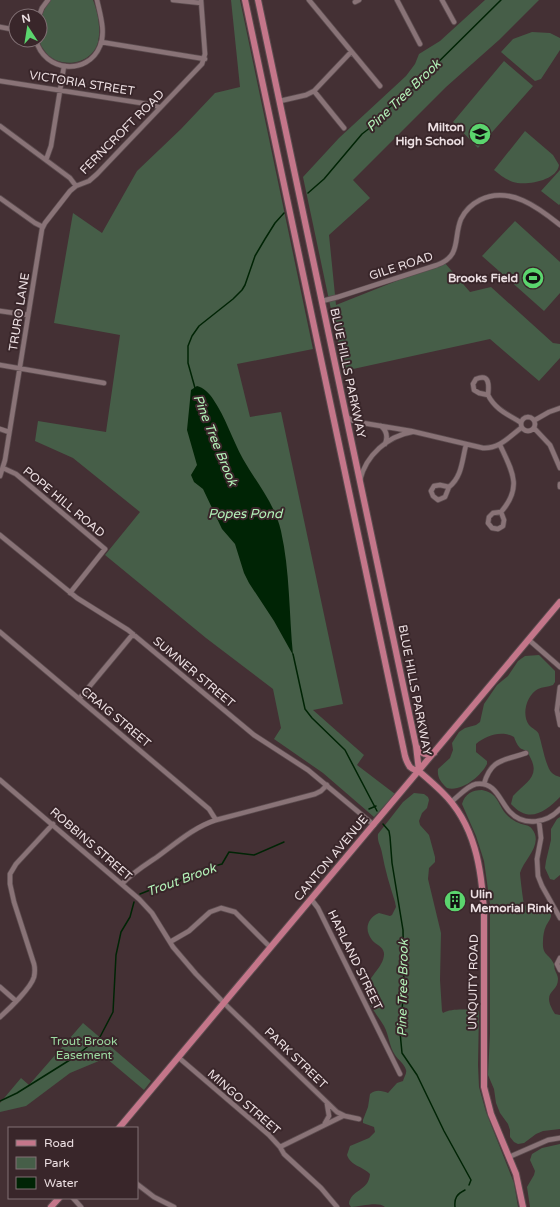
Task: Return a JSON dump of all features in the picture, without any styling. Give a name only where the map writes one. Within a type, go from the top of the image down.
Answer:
[{"type":"main road","name":"BLUE HILLS PARKWAY","points":[[245,0],[404,752],[410,768],[419,771],[416,746],[258,0]]},
{"type":"main road","points":[[266,99],[279,99]]},
{"type":"main road","points":[[357,526],[369,523]]},
{"type":"main road","name":"CANTON AVENUE","points":[[120,1127],[560,602]]},
{"type":"main road","points":[[404,752],[409,754],[412,753],[416,746]]},
{"type":"main road","points":[[416,746],[420,752],[424,754],[434,753]]},
{"type":"main road","name":"UNQUITY ROAD","points":[[419,771],[451,802],[462,818],[469,832],[476,854],[481,884],[485,930],[484,1087],[491,1114],[518,1181],[523,1207]]},
{"type":"main road","points":[[51,1207],[58,1199]]},
{"type":"street","points":[[39,48],[46,57],[54,63],[64,66],[74,66],[85,62],[97,51],[101,42],[102,22],[97,0]]},
{"type":"street","points":[[101,42],[204,59],[205,51],[201,1],[174,0]]},
{"type":"street","points":[[308,0],[380,86]]},
{"type":"street","points":[[397,0],[420,44]]},
{"type":"street","points":[[442,0],[454,22]]},
{"type":"street","points":[[279,99],[306,95],[314,91],[351,52]]},
{"type":"street","name":"FERNCROFT ROAD","points":[[0,126],[70,178],[76,186],[86,182],[97,174],[201,66],[204,59]]},
{"type":"street","points":[[46,160],[51,146],[64,66]]},
{"type":"street","name":"VICTORIA STREET","points":[[0,81],[154,105],[160,108]]},
{"type":"street","points":[[314,91],[344,128]]},
{"type":"street","name":"TRURO LANE","points":[[0,476],[3,468],[43,227],[64,198],[76,186]]},
{"type":"street","name":"GILE ROAD","points":[[322,301],[333,299],[447,261],[455,249],[463,215],[474,203],[487,197],[505,196],[523,200],[538,208],[560,225]]},
{"type":"street","points":[[0,198],[43,227]]},
{"type":"street","points":[[0,311],[28,315]]},
{"type":"street","points":[[0,365],[104,383]]},
{"type":"street","points":[[488,395],[497,407],[520,422],[521,428]]},
{"type":"street","points":[[520,422],[524,418],[535,420],[560,408]]},
{"type":"street","points":[[346,416],[357,422],[416,432],[466,445],[487,448],[500,445],[521,428]]},
{"type":"street","points":[[521,428],[528,431],[534,428],[536,424],[535,420]]},
{"type":"street","points":[[380,426],[386,432],[384,444]]},
{"type":"street","points":[[534,428],[550,445],[560,468]]},
{"type":"street","points":[[0,429],[9,432]]},
{"type":"street","points":[[360,481],[367,462],[384,444],[400,436],[416,432]]},
{"type":"street","points":[[448,487],[458,476],[466,445]]},
{"type":"street","points":[[500,445],[512,469],[514,482],[511,497],[501,512]]},
{"type":"street","name":"POPE HILL ROAD","points":[[3,468],[16,474],[105,549],[70,593]]},
{"type":"street","name":"SUMNER STREET","points":[[0,535],[70,593],[118,622],[254,735],[297,763],[374,825]]},
{"type":"street","name":"CRAIG STREET","points":[[0,632],[209,808],[216,820]]},
{"type":"street","points":[[79,699],[133,634]]},
{"type":"street","points":[[529,640],[560,667]]},
{"type":"street","points":[[560,687],[557,710],[560,725]]},
{"type":"street","points":[[484,784],[489,770],[494,764],[526,753]]},
{"type":"street","name":"ROBBINS STREET","points":[[0,780],[122,884],[147,908],[170,942],[191,969],[224,1003]]},
{"type":"street","points":[[451,802],[470,786],[484,784],[498,793],[508,810],[515,817],[524,821],[539,822],[550,818],[560,809]]},
{"type":"street","points":[[122,884],[180,841],[206,824],[216,820],[311,796],[327,786]]},
{"type":"street","points":[[539,822],[541,838],[537,859],[538,876],[560,918]]},
{"type":"street","points":[[0,1017],[30,984],[35,973],[34,964],[14,902],[10,884],[10,874],[16,864],[53,824]]},
{"type":"street","name":"HARLAND STREET","points":[[311,899],[318,908],[400,1074]]},
{"type":"street","points":[[170,942],[189,931],[210,912],[221,908],[235,912],[270,947]]},
{"type":"street","points":[[560,958],[557,964],[560,970]]},
{"type":"street","points":[[0,987],[16,1001]]},
{"type":"street","name":"PARK STREET","points":[[224,1003],[343,1116]]},
{"type":"street","name":"MINGO STREET","points":[[178,1057],[269,1135],[280,1147],[343,1116]]},
{"type":"street","points":[[324,1125],[329,1116],[327,1102]]},
{"type":"street","points":[[343,1116],[359,1119]]},
{"type":"street","points":[[509,1157],[548,1140],[560,1138]]},
{"type":"street","points":[[280,1147],[284,1154],[321,1188],[335,1206]]},
{"type":"street","points":[[138,1185],[154,1197],[174,1207]]},
{"type":"street","points":[[74,1199],[81,1207]]},
{"type":"green space","points":[[51,0],[93,0],[98,21],[99,37],[94,50],[89,56],[82,60],[65,63],[57,61],[44,50],[43,48],[48,48],[48,8],[46,8]]},
{"type":"green space","points":[[231,0],[240,0],[313,349],[237,364],[250,417],[281,412],[343,704],[313,710],[364,755],[357,765],[395,794],[374,817],[323,773],[274,739],[281,728],[273,689],[206,638],[105,555],[140,512],[73,458],[35,441],[38,421],[106,432],[120,335],[54,323],[73,213],[102,233],[137,171],[181,129],[215,93],[240,87]]},
{"type":"green space","points":[[485,0],[539,0],[499,40],[446,87],[353,180],[370,198],[329,235],[336,305],[444,262],[470,292],[491,287],[553,343],[560,344],[560,358],[539,381],[490,339],[344,371],[303,177],[339,138],[406,76],[415,64],[419,54],[440,41]]},
{"type":"green space","points":[[532,32],[550,33],[560,38],[560,50],[541,79],[535,81],[501,52],[513,39]]},
{"type":"green space","points":[[504,61],[533,86],[478,148],[453,122]]},
{"type":"green space","points":[[525,131],[553,155],[559,165],[553,175],[547,178],[532,183],[518,183],[508,180],[494,170]]},
{"type":"green space","points":[[560,170],[560,204],[559,205],[541,191]]},
{"type":"green space","name":"Brooks Field","points":[[515,221],[560,262],[560,293],[544,311],[482,256]]},
{"type":"green space","points":[[539,655],[555,671],[555,682],[553,685],[540,688],[534,692],[526,705],[525,716],[529,725],[538,733],[550,770],[560,777],[560,797],[543,811],[530,815],[518,810],[511,804],[513,796],[528,782],[533,773],[534,767],[527,752],[519,747],[514,737],[504,734],[494,734],[484,738],[476,744],[476,752],[487,761],[487,764],[476,778],[459,788],[447,788],[440,780],[438,769],[450,758],[453,750],[452,743],[459,732],[480,722],[484,704],[497,685],[508,676],[518,661],[525,656]]},
{"type":"green space","points":[[482,790],[491,793],[497,799],[503,810],[512,819],[530,827],[535,835],[535,846],[520,873],[523,898],[524,903],[531,909],[548,909],[550,911],[551,915],[545,928],[543,946],[545,952],[554,964],[558,978],[557,984],[549,996],[549,1001],[555,1014],[560,1015],[560,1129],[543,1131],[536,1134],[524,1143],[518,1144],[510,1137],[508,1124],[500,1113],[496,1103],[494,1089],[488,1075],[490,1033],[490,904],[484,861],[476,836],[462,804],[469,793]]},
{"type":"green space","points":[[414,793],[424,794],[429,800],[427,808],[422,813],[419,821],[420,825],[429,835],[435,857],[435,862],[429,868],[428,879],[441,933],[440,980],[442,1011],[443,1013],[451,1010],[477,1010],[479,1012],[479,1087],[486,1112],[514,1183],[518,1207],[385,1207],[374,1204],[351,1207],[349,1204],[350,1199],[369,1180],[370,1174],[354,1164],[347,1155],[350,1146],[369,1138],[375,1132],[374,1127],[363,1123],[370,1094],[377,1091],[388,1093],[397,1083],[403,1081],[406,1073],[404,1065],[393,1052],[384,1026],[369,1003],[366,989],[370,979],[381,964],[384,953],[382,949],[374,942],[368,932],[369,921],[379,913],[390,916],[392,915],[396,907],[386,872],[378,834],[403,802]]},
{"type":"green space","points":[[560,817],[560,875],[554,880],[550,879],[545,868],[551,840],[551,829]]},
{"type":"green space","name":"Trout Brook Easement","points":[[83,1023],[151,1081],[144,1090],[106,1058],[70,1073],[26,1106],[0,1112],[0,1103],[21,1078],[29,1085]]},
{"type":"green space","points":[[560,1144],[560,1207],[530,1207],[527,1187],[535,1171],[530,1160],[532,1154],[542,1148]]},
{"type":"water","name":"Popes Pond","points":[[197,386],[208,393],[218,406],[243,459],[270,502],[278,521],[286,561],[293,655],[274,621],[249,583],[244,573],[235,544],[222,529],[203,489],[194,482],[191,475],[197,465],[187,430],[191,390]]},
{"type":"waterway","name":"Pine Tree Brook","points":[[308,193],[324,179],[362,134],[371,127],[378,117],[410,90],[501,0]]},
{"type":"waterway","name":"Pine Tree Brook","points":[[195,388],[188,363],[188,346],[192,336],[199,326],[242,290],[255,256],[275,223],[284,213]]},
{"type":"waterway","name":"Pine Tree Brook","points":[[293,654],[305,709],[312,718],[345,750],[377,811]]},
{"type":"waterway","name":"Pine Tree Brook","points":[[369,809],[376,806]]},
{"type":"waterway","name":"Pine Tree Brook","points":[[383,824],[389,831],[392,863],[403,930],[404,988],[400,1032],[402,1053],[417,1075],[444,1131],[471,1180],[469,1185]]},
{"type":"waterway","name":"Trout Brook","points":[[140,894],[168,883],[178,882],[196,871],[222,864],[229,852],[254,855],[284,842]]},
{"type":"waterway","name":"Trout Brook","points":[[0,1101],[17,1093],[73,1058],[100,1037],[113,1012],[116,955],[121,932],[130,917],[134,902]]},
{"type":"waterway","name":"Pine Tree Brook","points":[[455,1207],[457,1197],[465,1190]]},
{"type":"place","name":"Milton High School","points":[[480,134]]},
{"type":"place","name":"Brooks Field","points":[[533,278]]},
{"type":"place","name":"Ulin Memorial Rink","points":[[455,901]]}]
